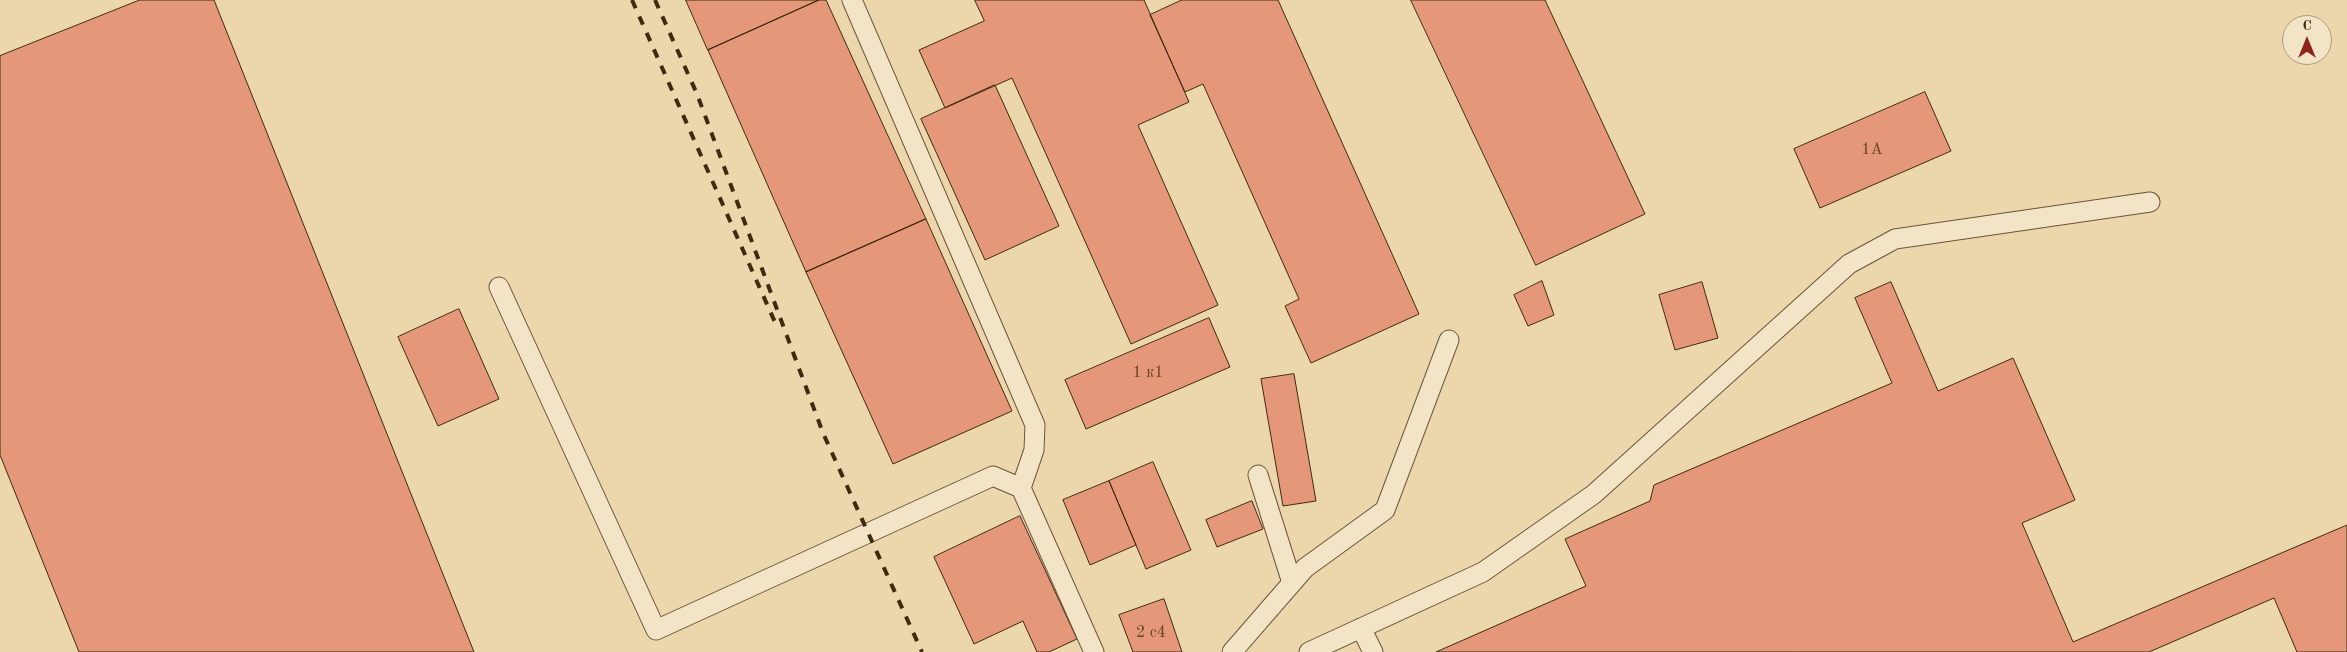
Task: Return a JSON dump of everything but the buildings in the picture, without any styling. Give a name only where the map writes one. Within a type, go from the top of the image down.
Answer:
[{"type":"lane","points":[[852,0],[1035,424],[1034,450],[1021,488]]},
{"type":"lane","points":[[1309,652],[1483,572],[1594,494],[1849,264],[1895,239],[2150,202]]},
{"type":"lane","points":[[499,287],[656,630],[993,476],[1021,488],[1094,652]]},
{"type":"lane","points":[[1232,652],[1305,568],[1385,510],[1449,340]]},
{"type":"lane","points":[[1258,475],[1292,583]]},
{"type":"lane","points":[[1361,628],[1373,652]]},
{"type":"railway","points":[[632,0],[778,329]]},
{"type":"railway","points":[[655,0],[697,94],[823,433],[922,652]]}]
